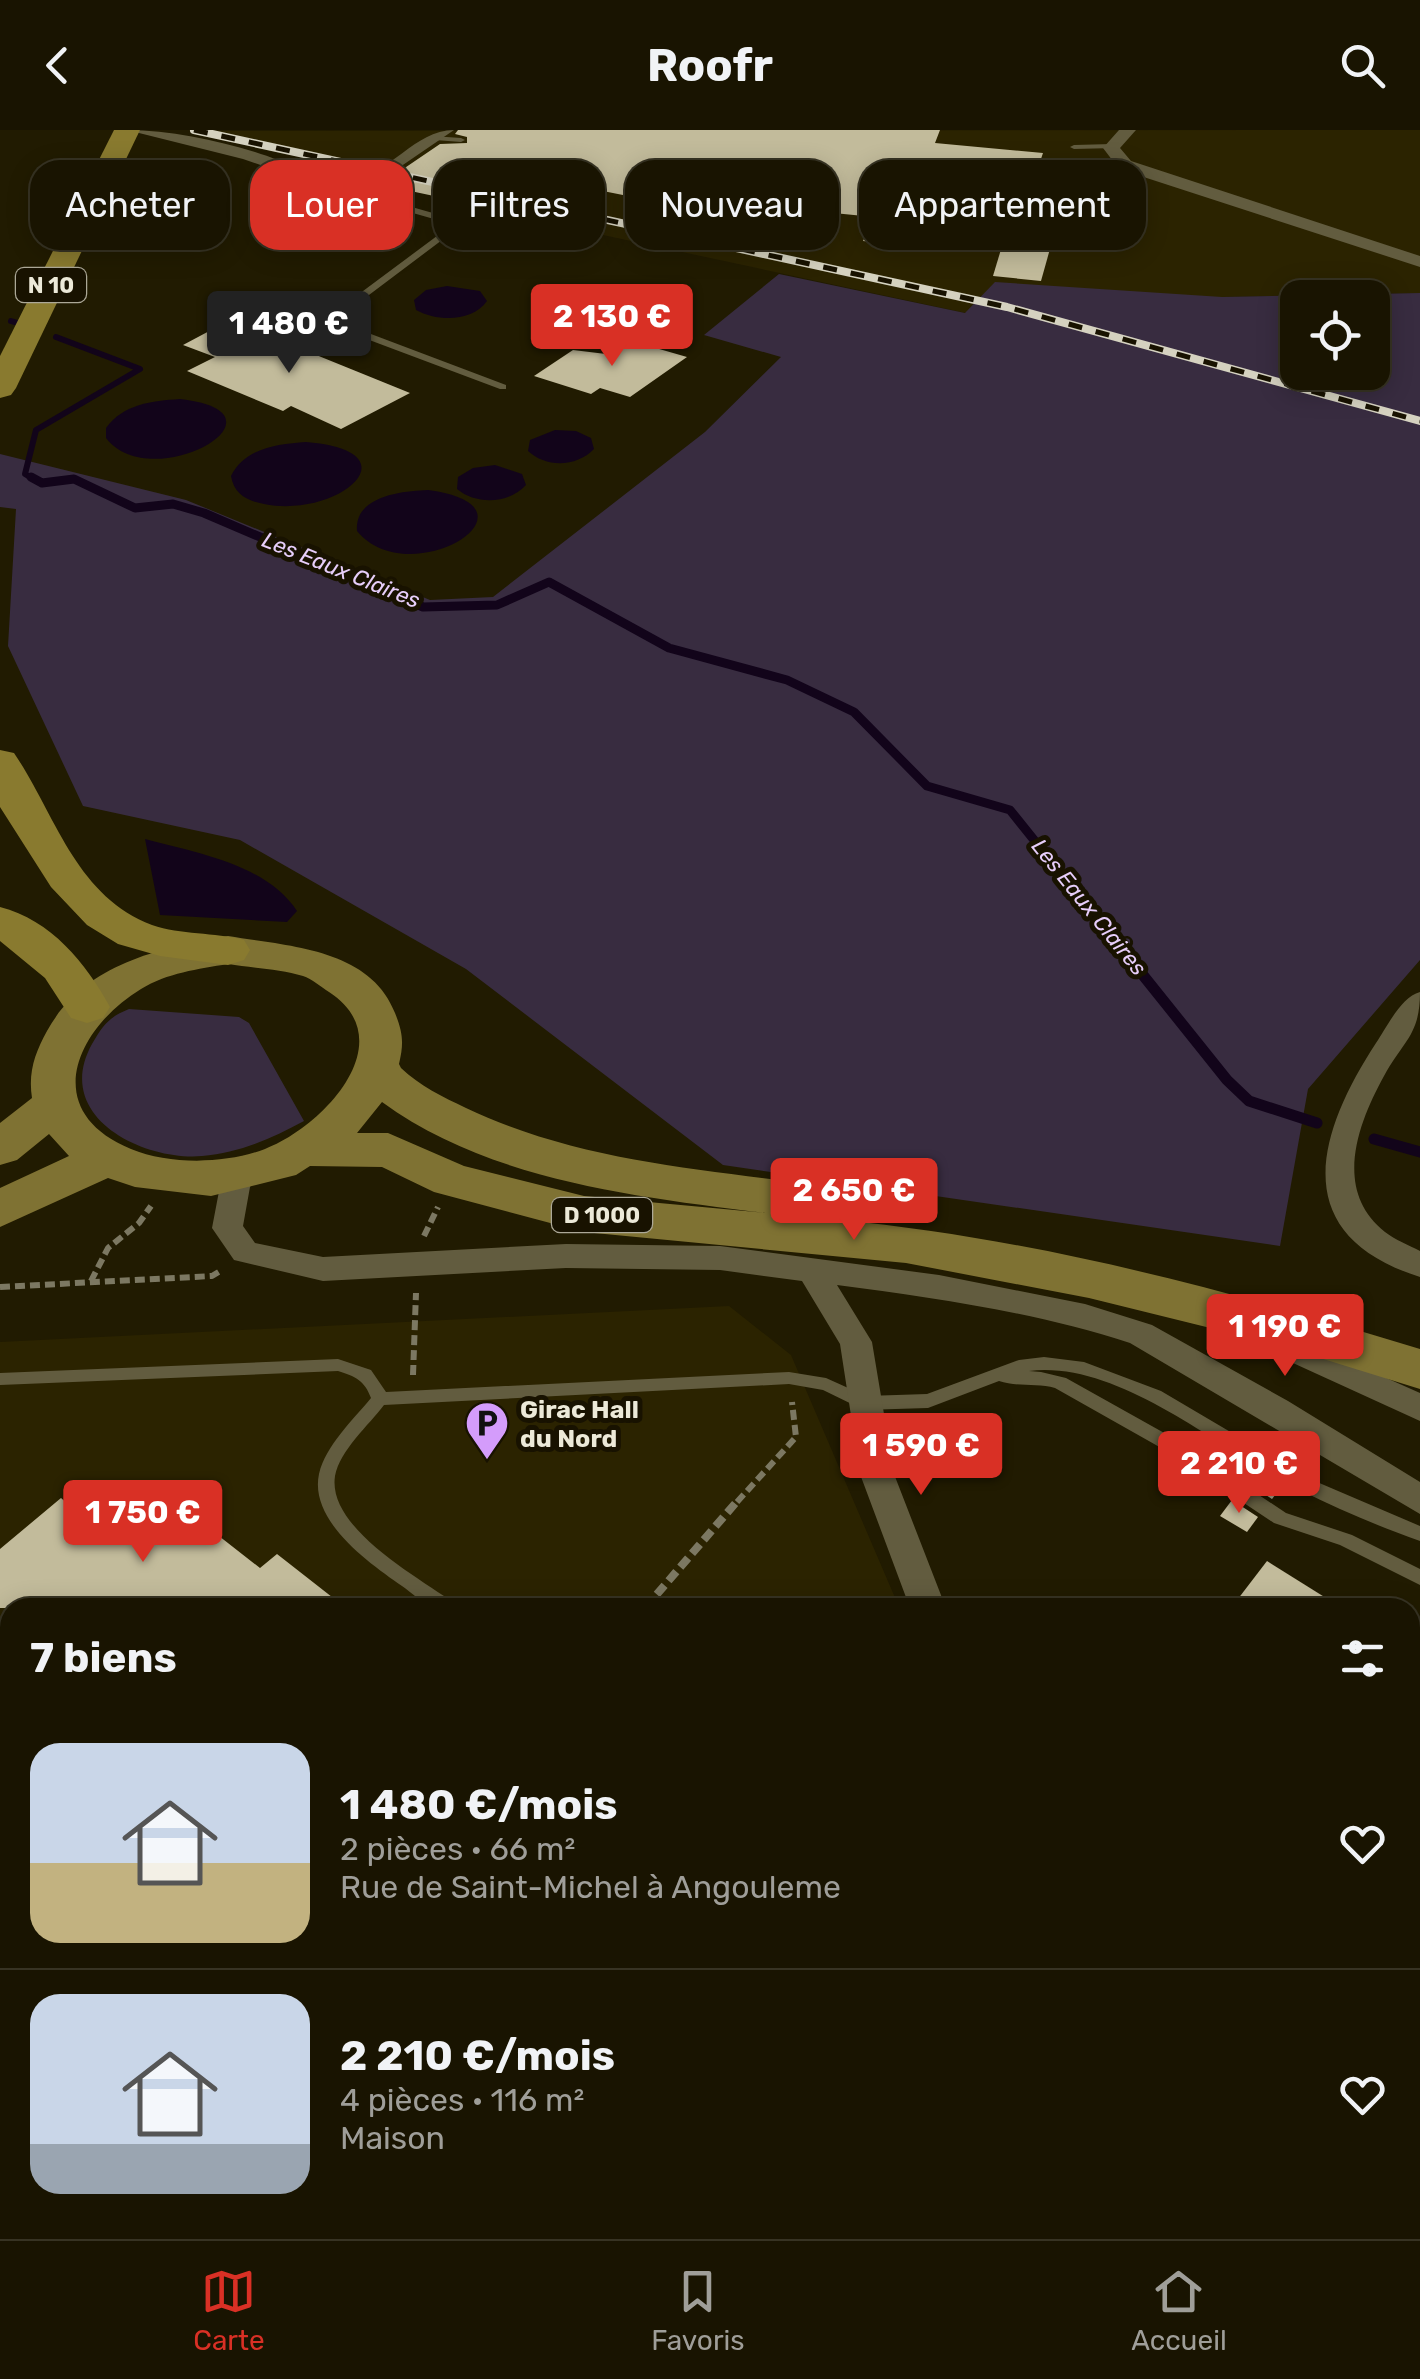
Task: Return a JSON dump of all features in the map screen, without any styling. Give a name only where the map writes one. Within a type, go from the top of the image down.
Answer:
[{"type":"highway","name":"N 10","points":[[0,388],[127,130]]},
{"type":"highway","points":[[0,762],[39,841],[94,906],[122,928],[150,940],[228,950]]},
{"type":"highway","points":[[0,922],[54,958],[69,973],[86,1007]]},
{"type":"main road","points":[[228,950],[288,955],[316,962],[350,981],[374,1008],[384,1039],[380,1072],[365,1100],[340,1126],[307,1149],[244,1172],[172,1177],[137,1171],[105,1159],[72,1136],[54,1105],[50,1080],[54,1055],[67,1030],[86,1007],[127,978],[159,966],[228,950]]},
{"type":"main road","name":"D 1000","points":[[380,1072],[392,1089],[486,1140],[631,1177],[832,1204],[1050,1242],[1256,1286],[1420,1336]]},
{"type":"main road","points":[[0,1148],[54,1105]]},
{"type":"main road","name":"D 1000","points":[[307,1149],[388,1150],[452,1180],[584,1214],[906,1245],[1172,1296],[1420,1370]]},
{"type":"main road","points":[[0,1209],[105,1159]]},
{"type":"street","points":[[135,130],[263,160]]},
{"type":"street","points":[[1128,130],[1112,146],[1114,155],[1125,165],[1420,262]]},
{"type":"street","points":[[405,160],[448,136]]},
{"type":"street","points":[[1420,1002],[1371,1068],[1349,1116],[1336,1160],[1336,1188],[1347,1214],[1367,1237],[1420,1265]]},
{"type":"street","points":[[244,1172],[235,1186],[227,1228],[244,1252],[323,1269],[654,1255],[814,1268],[1085,1316],[1141,1334],[1276,1410],[1420,1500]]},
{"type":"street","points":[[814,1268],[817,1280],[856,1342],[863,1365],[864,1403],[877,1474],[924,1598]]},
{"type":"street","points":[[1172,1296],[1420,1408]]},
{"type":"lane","points":[[1074,147],[1112,146]]},
{"type":"lane","points":[[413,210],[450,224],[445,238],[358,299],[347,313],[359,333],[503,386]]},
{"type":"lane","points":[[380,1399],[789,1378],[826,1384],[864,1403],[928,1400],[1018,1366],[1044,1363],[1084,1368],[1155,1396],[1304,1484],[1420,1534]]},
{"type":"lane","points":[[0,1379],[338,1365],[364,1372],[374,1381],[380,1399]]},
{"type":"lane","points":[[991,1378],[1042,1378],[1060,1383],[1168,1444],[1280,1518],[1346,1540],[1420,1577]]},
{"type":"lane","points":[[380,1399],[333,1464],[327,1478],[328,1499],[340,1526],[435,1598]]},
{"type":"path","points":[[91,1282],[108,1248],[139,1223],[172,1177]]},
{"type":"path","points":[[0,1287],[212,1276],[251,1253]]},
{"type":"path","points":[[654,1598],[722,1523],[749,1484],[796,1437],[789,1378]]},
{"type":"shaded area","points":[[1420,130],[1420,293],[1390,294],[1390,280],[1280,280],[1280,296],[966,313],[673,250],[839,250],[839,160],[625,160],[625,240],[605,235],[605,160],[433,160],[433,184],[413,179],[413,160],[324,160],[190,131]]},
{"type":"shaded area","points":[[779,274],[965,313],[995,282],[1222,297],[1280,296],[1280,390],[1390,390],[1390,294],[1420,293],[1420,960],[1308,1089],[1280,1246],[723,1165],[466,969],[240,840],[83,806],[8,646],[16,509],[0,507],[0,454],[186,500],[430,600],[493,597],[705,432],[781,357],[704,335]]},
{"type":"shaded area","points":[[447,286],[480,291],[487,301],[473,313],[454,318],[434,317],[416,310],[414,300],[426,290]]},
{"type":"shaded area","points":[[180,399],[213,407],[226,419],[222,433],[205,446],[154,459],[127,454],[106,438],[106,428],[130,409]]},
{"type":"shaded area","points":[[555,430],[576,431],[591,438],[594,449],[579,459],[561,463],[535,457],[528,451],[530,440]]},
{"type":"shaded area","points":[[306,442],[339,448],[357,458],[361,470],[355,482],[318,502],[292,506],[252,501],[235,488],[231,476],[253,453]]},
{"type":"shaded area","points":[[495,465],[522,474],[526,485],[511,496],[492,500],[473,498],[457,489],[458,477],[473,468]]},
{"type":"shaded area","points":[[428,490],[463,499],[477,513],[474,527],[459,541],[435,551],[408,554],[380,548],[357,531],[358,519],[371,503],[393,494]]},
{"type":"shaded area","points":[[145,839],[249,871],[284,895],[297,911],[287,922],[160,915]]},
{"type":"shaded area","points":[[129,1009],[239,1017],[249,1023],[304,1121],[254,1144],[202,1156],[178,1156],[130,1142],[93,1112],[84,1093],[83,1070],[103,1027]]},
{"type":"shaded area","points":[[729,1306],[791,1355],[895,1598],[0,1598],[0,1342]]},
{"type":"building","points":[[458,130],[940,130],[935,143],[1043,153],[1041,160],[859,160],[859,216],[839,214],[839,160],[625,160],[625,195],[605,191],[605,160],[433,160],[433,196],[413,192],[413,162],[440,144],[467,143],[467,137],[455,134]]},
{"type":"building","points":[[1001,250],[1050,250],[1041,281],[993,276]]},
{"type":"building","points":[[230,320],[410,393],[341,429],[291,406],[283,411],[187,371],[215,357],[183,345]]},
{"type":"building","points":[[628,340],[687,357],[630,397],[600,388],[591,394],[534,376],[573,350],[606,354]]},
{"type":"building","points":[[1282,1438],[1308,1453],[1297,1467],[1271,1452]]},
{"type":"building","points":[[1256,1470],[1283,1485],[1272,1499],[1246,1482]]},
{"type":"building","points":[[155,1486],[260,1568],[277,1554],[333,1598],[0,1598],[0,1549],[61,1498],[91,1524],[118,1516]]},
{"type":"building","points":[[1232,1500],[1258,1517],[1247,1532],[1220,1516]]},
{"type":"building","points":[[1267,1561],[1326,1598],[1239,1598]]},
{"type":"waterway","name":"Les Eaux Claires","points":[[11,321],[21,324]]},
{"type":"waterway","name":"Les Eaux Claires","points":[[35,480],[25,474],[36,430],[140,369],[56,337]]},
{"type":"waterway","name":"Les Eaux Claires","points":[[31,477],[42,483],[74,479],[135,508],[173,504],[204,513],[423,607],[497,605],[549,582],[669,648],[787,680],[854,712],[927,786],[1010,810],[1104,927]]},
{"type":"waterway","name":"Les Eaux Claires","points":[[70,480],[75,480]]},
{"type":"waterway","name":"Les Eaux Claires","points":[[1102,924],[1227,1080],[1249,1101],[1317,1123]]},
{"type":"waterway","name":"Les Eaux Claires","points":[[1374,1139],[1420,1152]]},
{"type":"railway","points":[[194,130],[1007,307],[1420,421]]},
{"type":"place","name":"Girac Hall du Nord","points":[[487,1461]]}]
